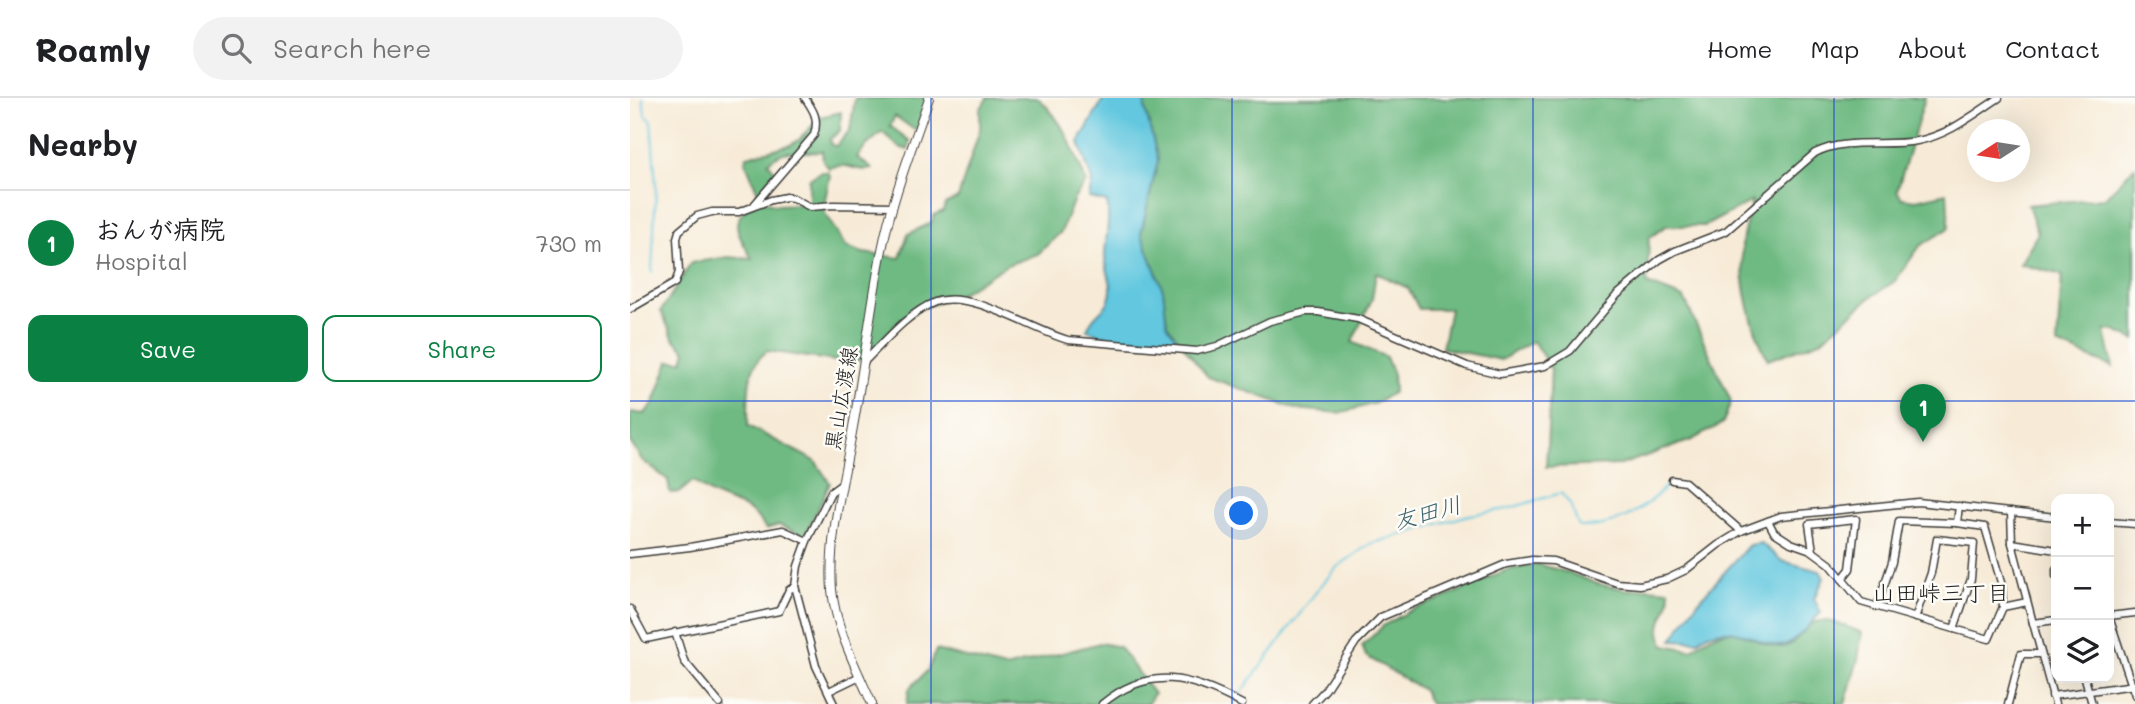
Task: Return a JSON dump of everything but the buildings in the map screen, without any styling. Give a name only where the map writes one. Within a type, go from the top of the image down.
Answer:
[{"type":"main road","name":"黒山広渡線","points":[[872,704],[839,624],[832,592],[834,540],[865,362],[881,250],[929,98]]},
{"type":"street","points":[[753,206],[814,135],[816,116],[805,98]]},
{"type":"street","points":[[865,362],[903,324],[934,303],[961,300],[1068,340],[1188,351],[1217,346],[1270,321],[1306,312],[1318,312],[1358,319],[1467,366],[1500,374],[1545,366],[1570,351],[1617,295],[1659,260],[1726,231],[1815,153],[1826,147],[1917,141],[1941,134],[1999,98]]},
{"type":"street","points":[[630,309],[675,284],[679,264],[677,238],[683,226],[697,216],[712,212],[739,212],[786,197],[810,207],[893,206]]},
{"type":"street","points":[[1672,480],[1685,482],[1741,531]]},
{"type":"street","points":[[834,704],[816,666],[795,586],[798,566],[807,541],[831,492],[844,483]]},
{"type":"street","points":[[1312,704],[1372,624],[1396,609],[1506,564],[1532,560],[1553,561],[1617,583],[1653,583],[1686,570],[1741,531],[1803,513],[1918,502],[2051,516]]},
{"type":"street","points":[[1957,523],[1959,506]]},
{"type":"street","points":[[2011,512],[2012,543],[2055,704]]},
{"type":"street","points":[[1813,551],[1810,524],[1856,519],[1850,569],[1842,579]]},
{"type":"street","points":[[1768,521],[1774,532],[1791,543],[1813,551],[1830,564],[1861,602],[1877,607],[1915,618],[1989,639],[2003,607],[2002,586],[1985,527],[1899,521],[1892,562],[1877,607]]},
{"type":"street","points":[[2114,522],[2135,524]]},
{"type":"street","points":[[630,554],[690,547],[783,530],[807,541]]},
{"type":"street","points":[[1915,618],[1931,573],[1937,539],[1974,544],[1971,579],[1954,629]]},
{"type":"street","points":[[2012,543],[2051,549]]},
{"type":"street","points":[[630,609],[646,639],[779,611],[789,590],[795,586]]},
{"type":"street","points":[[2003,607],[2027,602]]},
{"type":"street","points":[[2114,615],[2135,613]]},
{"type":"street","points":[[2110,620],[2134,685],[2135,695]]},
{"type":"street","points":[[2033,623],[2051,621]]},
{"type":"street","points":[[675,632],[684,661],[720,704]]},
{"type":"street","points":[[2008,704],[2021,654],[2041,654]]},
{"type":"street","points":[[829,691],[860,676]]},
{"type":"street","points":[[1102,704],[1114,694],[1141,682],[1166,678],[1183,679],[1209,687],[1242,704]]},
{"type":"street","points":[[2087,683],[2092,704]]},
{"type":"street","points":[[2052,696],[2134,685]]},
{"type":"green space","points":[[855,98],[927,98],[916,131],[895,116],[890,126],[910,141],[908,150],[899,147],[882,132],[857,157],[872,169],[860,170],[842,166],[829,168],[823,161],[822,151],[782,154],[768,162],[778,175],[759,195],[745,161],[747,156],[790,145],[800,139],[820,117],[841,112],[840,131],[830,139],[831,145],[836,146],[850,130]]},
{"type":"green space","points":[[987,98],[1038,98],[1055,116],[1067,137],[1086,182],[1074,199],[1061,232],[1038,254],[1007,265],[961,293],[915,311],[855,362],[767,351],[760,358],[754,366],[749,385],[748,426],[815,461],[830,483],[805,536],[779,525],[766,529],[750,511],[713,495],[693,481],[680,492],[670,493],[668,480],[642,460],[630,442],[630,412],[644,414],[653,405],[669,361],[683,361],[686,351],[673,338],[661,311],[691,263],[728,257],[752,259],[738,232],[738,219],[742,213],[761,199],[775,205],[809,204],[809,179],[821,172],[828,172],[830,176],[825,214],[846,247],[863,253],[900,258],[908,234],[931,223],[934,215],[943,211],[945,204],[958,198],[980,129],[980,110]]},
{"type":"green space","points":[[1145,98],[1925,98],[1897,191],[1902,198],[1916,200],[1947,193],[1949,228],[1920,246],[1895,281],[1871,297],[1820,341],[1768,360],[1752,321],[1742,263],[1742,243],[1752,201],[1705,226],[1666,226],[1649,238],[1647,284],[1684,298],[1731,401],[1723,423],[1692,440],[1620,465],[1546,467],[1551,369],[1533,341],[1501,360],[1442,348],[1450,309],[1419,309],[1408,288],[1376,273],[1372,299],[1352,342],[1386,357],[1393,374],[1394,392],[1376,403],[1340,413],[1296,409],[1208,377],[1167,325],[1163,290],[1141,233],[1158,160]]},
{"type":"green space","points":[[2135,166],[2135,340],[2113,330],[2105,331],[2113,367],[2057,344],[2062,275],[2020,264],[2038,233],[2028,205],[2105,198]]},
{"type":"green space","points":[[1537,564],[1598,584],[1630,590],[1669,590],[1670,597],[1660,630],[1665,645],[1691,650],[1714,636],[1734,632],[1781,647],[1792,643],[1810,625],[1821,621],[1837,623],[1862,633],[1858,659],[1845,704],[1430,704],[1423,690],[1366,656],[1362,646],[1384,625],[1413,609],[1504,571]]},
{"type":"green space","points":[[1100,643],[1119,647],[1154,694],[1147,704],[907,704],[909,689],[928,670],[936,650],[1005,668]]},
{"type":"water","points":[[1104,98],[1145,98],[1158,160],[1141,233],[1163,290],[1167,325],[1178,340],[1112,339],[1087,330],[1092,320],[1107,304],[1111,284],[1105,257],[1107,202],[1089,198],[1092,181],[1079,142]]},
{"type":"water","points":[[1761,543],[1782,561],[1820,571],[1824,578],[1814,599],[1821,613],[1801,634],[1788,644],[1779,646],[1736,632],[1724,631],[1711,633],[1697,641],[1672,640],[1696,604],[1749,545]]},
{"type":"waterway","points":[[643,98],[645,115],[651,120],[656,187],[652,272]]},
{"type":"waterway","name":"友田川","points":[[1233,704],[1319,588],[1337,567],[1370,544],[1469,515],[1507,509],[1561,493],[1570,504],[1579,527],[1605,524],[1640,509],[1669,483]]},
{"type":"place","name":"おんが病院","points":[[1923,442]]},
{"type":"district","name":"山田峠三丁目","points":[[1941,592]]}]
